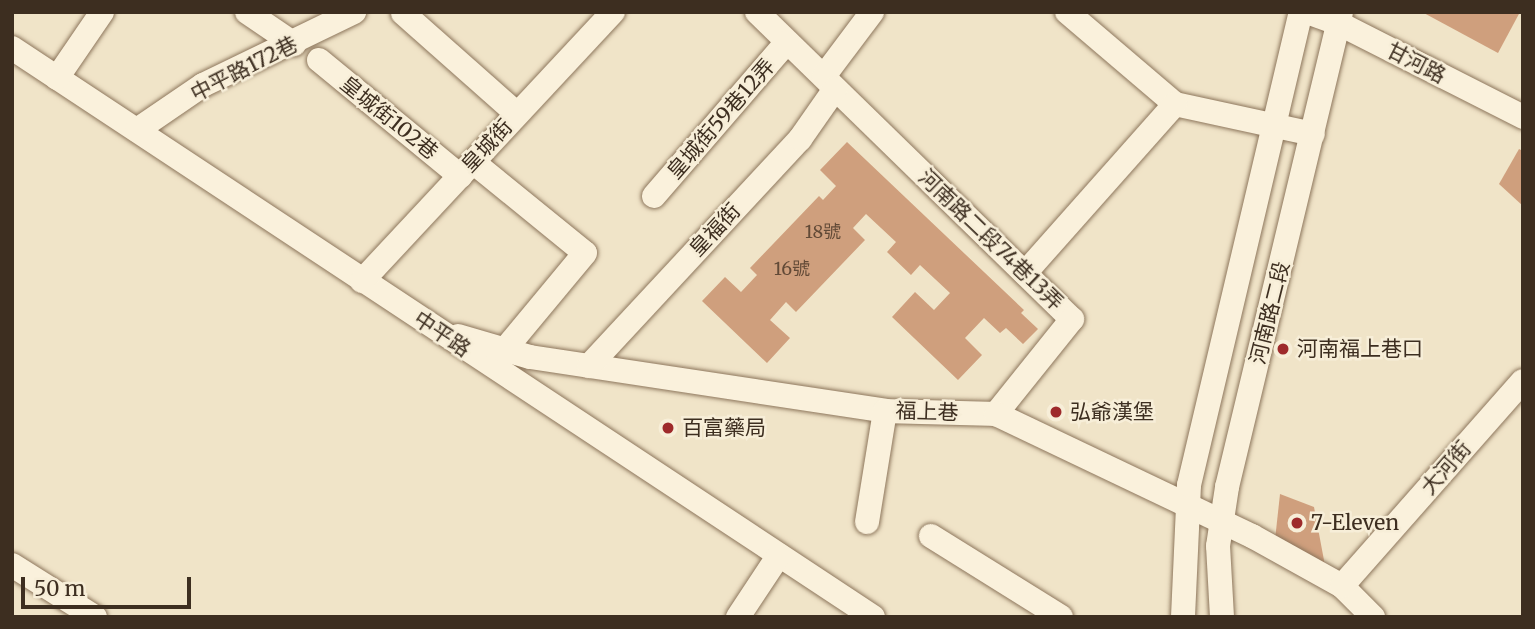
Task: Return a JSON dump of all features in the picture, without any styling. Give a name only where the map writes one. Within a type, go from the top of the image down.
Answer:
[{"type":"street","points":[[57,78],[102,12]]},
{"type":"street","points":[[247,12],[294,44]]},
{"type":"street","name":"中平路172巷","points":[[137,130],[203,85],[294,44],[354,12]]},
{"type":"street","name":"皇城街","points":[[362,281],[613,12]]},
{"type":"street","name":"河南路二段74巷13弄","points":[[757,12],[1072,319],[996,414]]},
{"type":"street","name":"皇福街","points":[[589,366],[800,139],[829,83],[872,12]]},
{"type":"street","points":[[1067,12],[1175,104],[1313,134]]},
{"type":"street","name":"河南路二段","points":[[1182,617],[1189,485],[1301,12]]},
{"type":"street","name":"甘河路","points":[[1307,12],[1339,18],[1523,117]]},
{"type":"street","points":[[403,13],[517,114]]},
{"type":"street","name":"河南路二段","points":[[1222,617],[1221,522],[1339,18]]},
{"type":"street","name":"皇城街59巷12弄","points":[[654,196],[787,42]]},
{"type":"street","name":"中平路","points":[[12,48],[873,617]]},
{"type":"street","name":"皇城街102巷","points":[[319,60],[585,253],[506,348]]},
{"type":"street","points":[[1025,273],[1175,104]]},
{"type":"street","name":"福上巷","points":[[437,331],[589,366],[885,411],[996,414],[1187,509],[1221,522],[1342,586],[1373,617]]},
{"type":"street","name":"大河街","points":[[1342,586],[1523,380]]},
{"type":"street","points":[[867,522],[885,411]]},
{"type":"street","points":[[931,536],[1061,617]]},
{"type":"street","points":[[738,617],[779,555]]},
{"type":"street","points":[[12,565],[95,617]]},
{"type":"building","points":[[1422,12],[1520,12],[1498,53]]},
{"type":"building","points":[[847,142],[1024,310],[1021,313],[1038,329],[1023,344],[1006,328],[1000,333],[984,318],[965,338],[982,355],[958,380],[892,317],[915,292],[934,310],[950,293],[920,265],[911,275],[887,252],[896,242],[866,214],[853,228],[865,240],[796,312],[786,302],[770,320],[790,338],[767,363],[702,301],[725,277],[741,292],[757,275],[750,268],[819,196],[823,200],[836,186],[820,170]]},
{"type":"building","points":[[1519,149],[1523,151],[1523,206],[1499,184]]},
{"type":"building","name":"7-Eleven","points":[[1280,494],[1314,507],[1326,571],[1275,540]]},
{"type":"place","name":"河南福上巷口","points":[[1283,349]]},
{"type":"place","name":"弘爺漢堡","points":[[1056,412]]},
{"type":"place","name":"百富藥局","points":[[668,428]]},
{"type":"place","name":"7-Eleven","points":[[1297,523]]}]
